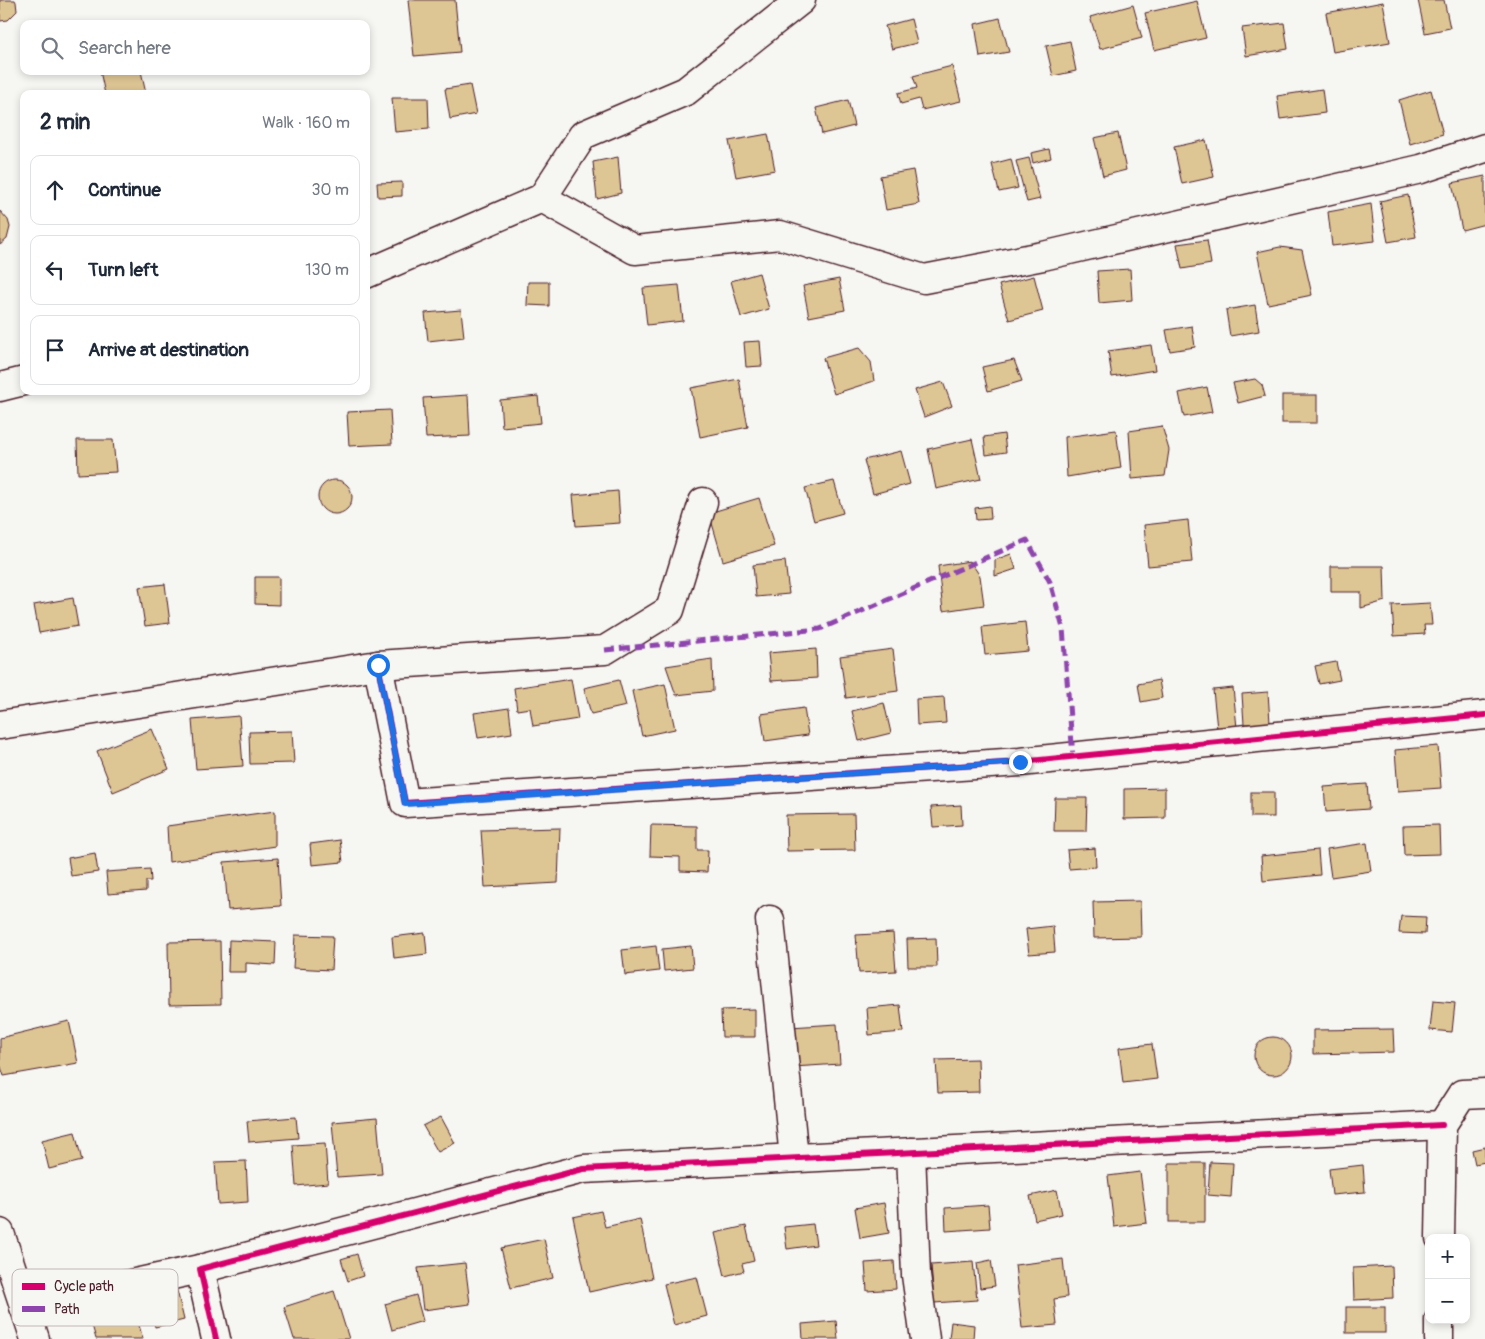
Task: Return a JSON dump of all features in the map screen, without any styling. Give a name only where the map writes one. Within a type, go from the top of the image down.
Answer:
[{"type":"street","points":[[370,272],[542,198],[583,135],[686,91],[802,0]]},
{"type":"street","points":[[542,198],[635,250],[780,235],[924,279],[1044,256],[1421,168],[1485,148]]},
{"type":"street","points":[[0,387],[20,382]]},
{"type":"street","points":[[0,725],[378,665],[605,650],[670,610],[704,502]]},
{"type":"street","points":[[378,665],[405,804],[1020,762],[1485,715]]},
{"type":"street","points":[[770,920],[794,1158]]},
{"type":"street","points":[[1440,1234],[1442,1125],[1462,1094],[1485,1093]]},
{"type":"street","points":[[178,1274],[583,1169],[1442,1125]]},
{"type":"street","points":[[911,1152],[916,1275],[925,1339]]},
{"type":"street","points":[[0,1233],[12,1270]]},
{"type":"street","points":[[200,1269],[216,1339]]},
{"type":"street","points":[[1439,1324],[1439,1339]]},
{"type":"street","points":[[30,1326],[34,1339]]},
{"type":"building","points":[[0,0],[15,0],[16,2],[17,11],[8,20],[0,21]]},
{"type":"building","points":[[408,0],[455,0],[460,52],[414,56]]},
{"type":"building","points":[[1418,0],[1444,0],[1450,28],[1425,33]]},
{"type":"building","points":[[1197,1],[1206,38],[1154,50],[1145,13]]},
{"type":"building","points":[[1383,2],[1390,42],[1333,52],[1326,13]]},
{"type":"building","points":[[1133,5],[1142,38],[1100,49],[1090,17]]},
{"type":"building","points":[[1000,18],[1009,52],[980,57],[975,24]]},
{"type":"building","points":[[911,19],[917,43],[892,49],[885,26]]},
{"type":"building","points":[[1284,23],[1288,49],[1246,56],[1242,28]]},
{"type":"building","points":[[1070,41],[1076,71],[1053,76],[1046,46]]},
{"type":"building","points":[[952,66],[961,101],[922,110],[919,99],[901,104],[898,93],[917,88],[913,76]]},
{"type":"building","points":[[101,75],[142,75],[145,90],[104,90]]},
{"type":"building","points":[[470,85],[476,114],[450,119],[445,89]]},
{"type":"building","points":[[1322,89],[1325,113],[1280,119],[1277,96]]},
{"type":"building","points":[[1431,90],[1443,134],[1410,144],[1399,100]]},
{"type":"building","points":[[392,98],[428,98],[429,129],[395,132]]},
{"type":"building","points":[[848,100],[854,126],[822,134],[816,108]]},
{"type":"building","points":[[1118,133],[1126,170],[1103,176],[1094,138]]},
{"type":"building","points":[[768,134],[775,170],[736,177],[729,141]]},
{"type":"building","points":[[1206,140],[1214,177],[1182,184],[1174,147]]},
{"type":"building","points":[[1049,149],[1051,158],[1033,163],[1031,153]]},
{"type":"building","points":[[618,157],[621,193],[597,199],[593,162]]},
{"type":"building","points":[[1029,158],[1040,199],[1027,202],[1016,161]]},
{"type":"building","points":[[1011,159],[1018,188],[999,192],[992,164]]},
{"type":"building","points":[[913,170],[919,204],[886,210],[880,176]]},
{"type":"building","points":[[1485,176],[1485,224],[1462,230],[1452,183]]},
{"type":"building","points":[[402,182],[402,196],[378,197],[377,183]]},
{"type":"building","points":[[1408,195],[1416,237],[1388,242],[1380,201]]},
{"type":"building","points":[[1371,204],[1375,241],[1332,246],[1328,212]]},
{"type":"building","points":[[0,211],[8,220],[10,227],[7,239],[0,245]]},
{"type":"building","points":[[1207,240],[1211,264],[1182,269],[1177,244]]},
{"type":"building","points":[[1280,247],[1302,250],[1312,295],[1268,304],[1257,252]]},
{"type":"building","points":[[1130,269],[1132,300],[1099,303],[1097,271]]},
{"type":"building","points":[[759,273],[769,309],[741,317],[731,281]]},
{"type":"building","points":[[1034,276],[1043,311],[1009,320],[999,285]]},
{"type":"building","points":[[839,279],[845,310],[809,317],[803,286]]},
{"type":"building","points":[[528,282],[549,282],[549,306],[527,305]]},
{"type":"building","points":[[679,285],[683,321],[647,325],[643,288]]},
{"type":"building","points":[[1255,305],[1259,331],[1230,336],[1226,310]]},
{"type":"building","points":[[461,310],[464,337],[428,341],[425,313]]},
{"type":"building","points":[[1192,326],[1195,347],[1170,351],[1166,330]]},
{"type":"building","points":[[760,341],[762,366],[746,367],[744,342]]},
{"type":"building","points":[[1151,345],[1155,370],[1112,377],[1108,351]]},
{"type":"building","points":[[859,348],[871,362],[874,381],[834,394],[823,358]]},
{"type":"building","points":[[1014,360],[1022,381],[988,391],[982,367]]},
{"type":"building","points":[[739,379],[748,427],[700,437],[691,388]]},
{"type":"building","points":[[1255,379],[1262,385],[1265,396],[1238,403],[1233,383]]},
{"type":"building","points":[[943,382],[952,406],[924,417],[915,390]]},
{"type":"building","points":[[1207,387],[1212,412],[1184,417],[1179,393]]},
{"type":"building","points":[[468,395],[470,436],[426,438],[423,398]]},
{"type":"building","points":[[1282,395],[1317,395],[1317,423],[1282,423]]},
{"type":"building","points":[[538,396],[541,423],[502,427],[500,400]]},
{"type":"building","points":[[390,410],[392,444],[349,446],[347,412]]},
{"type":"building","points":[[1162,426],[1169,450],[1165,476],[1132,479],[1129,431]]},
{"type":"building","points":[[1116,430],[1121,468],[1067,477],[1065,437]]},
{"type":"building","points":[[1004,434],[1006,452],[986,455],[984,437]]},
{"type":"building","points":[[972,439],[981,479],[936,489],[928,449]]},
{"type":"building","points":[[77,440],[113,440],[116,472],[78,474]]},
{"type":"building","points":[[901,451],[910,484],[873,494],[864,460]]},
{"type":"building","points":[[335,480],[347,485],[352,497],[347,509],[335,514],[323,509],[318,497],[323,485]]},
{"type":"building","points":[[834,481],[843,513],[814,521],[805,488]]},
{"type":"building","points":[[618,491],[620,523],[576,526],[573,495]]},
{"type":"building","points":[[759,498],[774,546],[723,561],[709,513]]},
{"type":"building","points":[[990,506],[991,519],[976,520],[975,508]]},
{"type":"building","points":[[1188,520],[1192,562],[1148,566],[1144,525]]},
{"type":"building","points":[[1011,554],[1016,569],[995,576],[995,560]]},
{"type":"building","points":[[785,561],[789,594],[756,597],[753,565]]},
{"type":"building","points":[[970,561],[980,576],[984,605],[943,611],[938,566]]},
{"type":"building","points":[[1331,566],[1384,566],[1385,601],[1361,608],[1361,592],[1331,592]]},
{"type":"building","points":[[255,577],[279,577],[279,605],[255,604]]},
{"type":"building","points":[[165,584],[170,623],[145,626],[139,587]]},
{"type":"building","points":[[73,598],[78,626],[39,633],[34,605]]},
{"type":"building","points":[[1430,603],[1432,625],[1424,625],[1425,634],[1394,636],[1392,605]]},
{"type":"building","points":[[1025,622],[1028,651],[985,655],[982,627]]},
{"type":"building","points":[[816,649],[817,678],[771,681],[768,653]]},
{"type":"building","points":[[893,649],[898,691],[846,698],[840,656]]},
{"type":"building","points":[[712,659],[713,691],[676,695],[666,666]]},
{"type":"building","points":[[1336,662],[1340,680],[1319,684],[1315,666]]},
{"type":"building","points":[[571,679],[578,719],[533,726],[530,708],[517,710],[514,688]]},
{"type":"building","points":[[619,680],[626,706],[591,714],[584,688]]},
{"type":"building","points":[[1159,680],[1162,698],[1141,702],[1138,684]]},
{"type":"building","points":[[665,684],[675,729],[642,736],[632,691]]},
{"type":"building","points":[[1233,688],[1237,728],[1217,729],[1213,690]]},
{"type":"building","points":[[1268,692],[1270,723],[1244,724],[1242,694]]},
{"type":"building","points":[[944,697],[946,723],[917,725],[916,699]]},
{"type":"building","points":[[884,703],[891,733],[859,741],[852,711]]},
{"type":"building","points":[[509,708],[512,733],[478,738],[474,713]]},
{"type":"building","points":[[804,708],[808,735],[765,741],[761,714]]},
{"type":"building","points":[[239,716],[243,766],[196,769],[192,720]]},
{"type":"building","points":[[152,729],[169,769],[113,792],[97,751]]},
{"type":"building","points":[[292,731],[294,763],[250,764],[249,732]]},
{"type":"building","points":[[1438,746],[1441,788],[1398,791],[1395,750]]},
{"type":"building","points":[[1367,784],[1369,809],[1326,812],[1324,787]]},
{"type":"building","points":[[1165,788],[1165,818],[1124,819],[1124,789]]},
{"type":"building","points":[[1251,792],[1274,792],[1274,817],[1251,817]]},
{"type":"building","points":[[1055,798],[1087,798],[1086,831],[1054,831]]},
{"type":"building","points":[[961,805],[962,825],[933,827],[931,807]]},
{"type":"building","points":[[275,811],[275,846],[169,862],[167,826]]},
{"type":"building","points":[[854,814],[855,850],[787,851],[786,815]]},
{"type":"building","points":[[651,825],[697,826],[697,850],[708,850],[707,872],[680,871],[680,857],[650,856]]},
{"type":"building","points":[[1439,825],[1440,854],[1404,855],[1403,826]]},
{"type":"building","points":[[560,828],[558,883],[485,887],[481,830]]},
{"type":"building","points":[[340,840],[343,862],[312,865],[310,844]]},
{"type":"building","points":[[1367,843],[1371,871],[1331,877],[1327,849]]},
{"type":"building","points":[[1095,848],[1096,867],[1069,869],[1067,850]]},
{"type":"building","points":[[1318,850],[1320,875],[1263,881],[1261,856]]},
{"type":"building","points":[[95,853],[98,872],[71,876],[68,858]]},
{"type":"building","points":[[278,858],[281,906],[228,910],[224,862]]},
{"type":"building","points":[[150,869],[151,881],[146,881],[146,891],[108,894],[106,872]]},
{"type":"building","points":[[1140,901],[1141,937],[1094,938],[1093,902]]},
{"type":"building","points":[[1401,916],[1426,917],[1425,934],[1399,933]]},
{"type":"building","points":[[1053,926],[1055,952],[1029,954],[1026,929]]},
{"type":"building","points":[[425,933],[427,954],[394,958],[392,937]]},
{"type":"building","points":[[893,933],[896,971],[859,973],[856,935]]},
{"type":"building","points":[[295,935],[333,936],[331,970],[293,968]]},
{"type":"building","points":[[936,938],[937,967],[908,967],[907,939]]},
{"type":"building","points":[[229,940],[276,942],[275,965],[246,963],[246,972],[228,972]]},
{"type":"building","points":[[220,941],[221,1004],[169,1005],[168,942]]},
{"type":"building","points":[[656,946],[659,971],[625,975],[622,950]]},
{"type":"building","points":[[691,946],[693,968],[664,971],[662,949]]},
{"type":"building","points":[[1433,1001],[1455,1003],[1452,1032],[1430,1030]]},
{"type":"building","points":[[900,1005],[903,1032],[869,1035],[867,1008]]},
{"type":"building","points":[[755,1009],[755,1037],[722,1037],[721,1010]]},
{"type":"building","points":[[69,1021],[78,1063],[4,1076],[0,1064],[0,1038]]},
{"type":"building","points":[[837,1024],[840,1064],[793,1067],[790,1027]]},
{"type":"building","points":[[1393,1029],[1394,1052],[1313,1054],[1313,1030]]},
{"type":"building","points":[[1273,1037],[1287,1042],[1292,1056],[1287,1070],[1273,1075],[1259,1070],[1254,1056],[1259,1042]]},
{"type":"building","points":[[1152,1044],[1157,1079],[1123,1083],[1119,1048]]},
{"type":"building","points":[[978,1059],[979,1092],[938,1093],[936,1060]]},
{"type":"building","points":[[296,1117],[298,1138],[249,1142],[247,1121]]},
{"type":"building","points":[[441,1117],[455,1143],[438,1152],[423,1126]]},
{"type":"building","points":[[377,1118],[382,1174],[337,1177],[332,1122]]},
{"type":"building","points":[[75,1132],[82,1161],[49,1169],[42,1140]]},
{"type":"building","points":[[325,1143],[328,1183],[296,1186],[293,1145]]},
{"type":"building","points":[[1485,1147],[1485,1162],[1475,1164],[1472,1150]]},
{"type":"building","points":[[246,1161],[248,1202],[218,1204],[215,1162]]},
{"type":"building","points":[[1210,1162],[1233,1163],[1231,1197],[1208,1195]]},
{"type":"building","points":[[1169,1163],[1205,1163],[1205,1222],[1169,1222]]},
{"type":"building","points":[[1363,1165],[1365,1192],[1332,1195],[1329,1169]]},
{"type":"building","points":[[1140,1172],[1147,1223],[1114,1227],[1108,1176]]},
{"type":"building","points":[[1057,1190],[1062,1214],[1035,1220],[1030,1196]]},
{"type":"building","points":[[884,1203],[889,1233],[860,1238],[855,1208]]},
{"type":"building","points":[[988,1205],[990,1228],[946,1231],[945,1208]]},
{"type":"building","points":[[601,1211],[605,1227],[640,1219],[652,1278],[589,1292],[573,1217]]},
{"type":"building","points":[[813,1224],[816,1245],[787,1249],[784,1227]]},
{"type":"building","points":[[746,1226],[754,1261],[742,1264],[744,1271],[725,1276],[715,1233]]},
{"type":"building","points":[[544,1239],[553,1278],[511,1288],[501,1248]]},
{"type":"building","points":[[357,1254],[363,1276],[348,1281],[341,1259]]},
{"type":"building","points":[[1063,1259],[1067,1297],[1054,1299],[1057,1325],[1022,1328],[1015,1265]]},
{"type":"building","points":[[991,1260],[995,1286],[980,1288],[977,1263]]},
{"type":"building","points":[[894,1261],[896,1289],[867,1291],[865,1263]]},
{"type":"building","points":[[973,1262],[977,1300],[934,1303],[931,1265]]},
{"type":"building","points":[[465,1263],[470,1304],[423,1310],[418,1268]]},
{"type":"building","points":[[1392,1266],[1393,1298],[1354,1300],[1353,1268]]},
{"type":"building","points":[[697,1277],[707,1316],[674,1325],[664,1284]]},
{"type":"building","points":[[334,1291],[349,1339],[294,1339],[284,1307]]},
{"type":"building","points":[[178,1295],[184,1320],[178,1321]]},
{"type":"building","points":[[416,1295],[423,1321],[392,1330],[385,1304]]},
{"type":"building","points":[[1346,1307],[1385,1307],[1385,1333],[1346,1333]]},
{"type":"building","points":[[836,1321],[838,1339],[803,1339],[802,1324]]},
{"type":"building","points":[[951,1322],[974,1325],[973,1339],[949,1339]]},
{"type":"building","points":[[92,1326],[139,1326],[143,1339],[96,1339]]},
{"type":"marked path","points":[[605,650],[820,629],[1027,540],[1050,582],[1063,628],[1073,757]]},
{"type":"cycle path","points":[[378,665],[405,803],[1020,762],[1485,715]]},
{"type":"cycle path","points":[[216,1339],[200,1269],[583,1169],[1442,1125]]},
{"type":"route","points":[[378,665],[405,804],[1020,762]]}]
